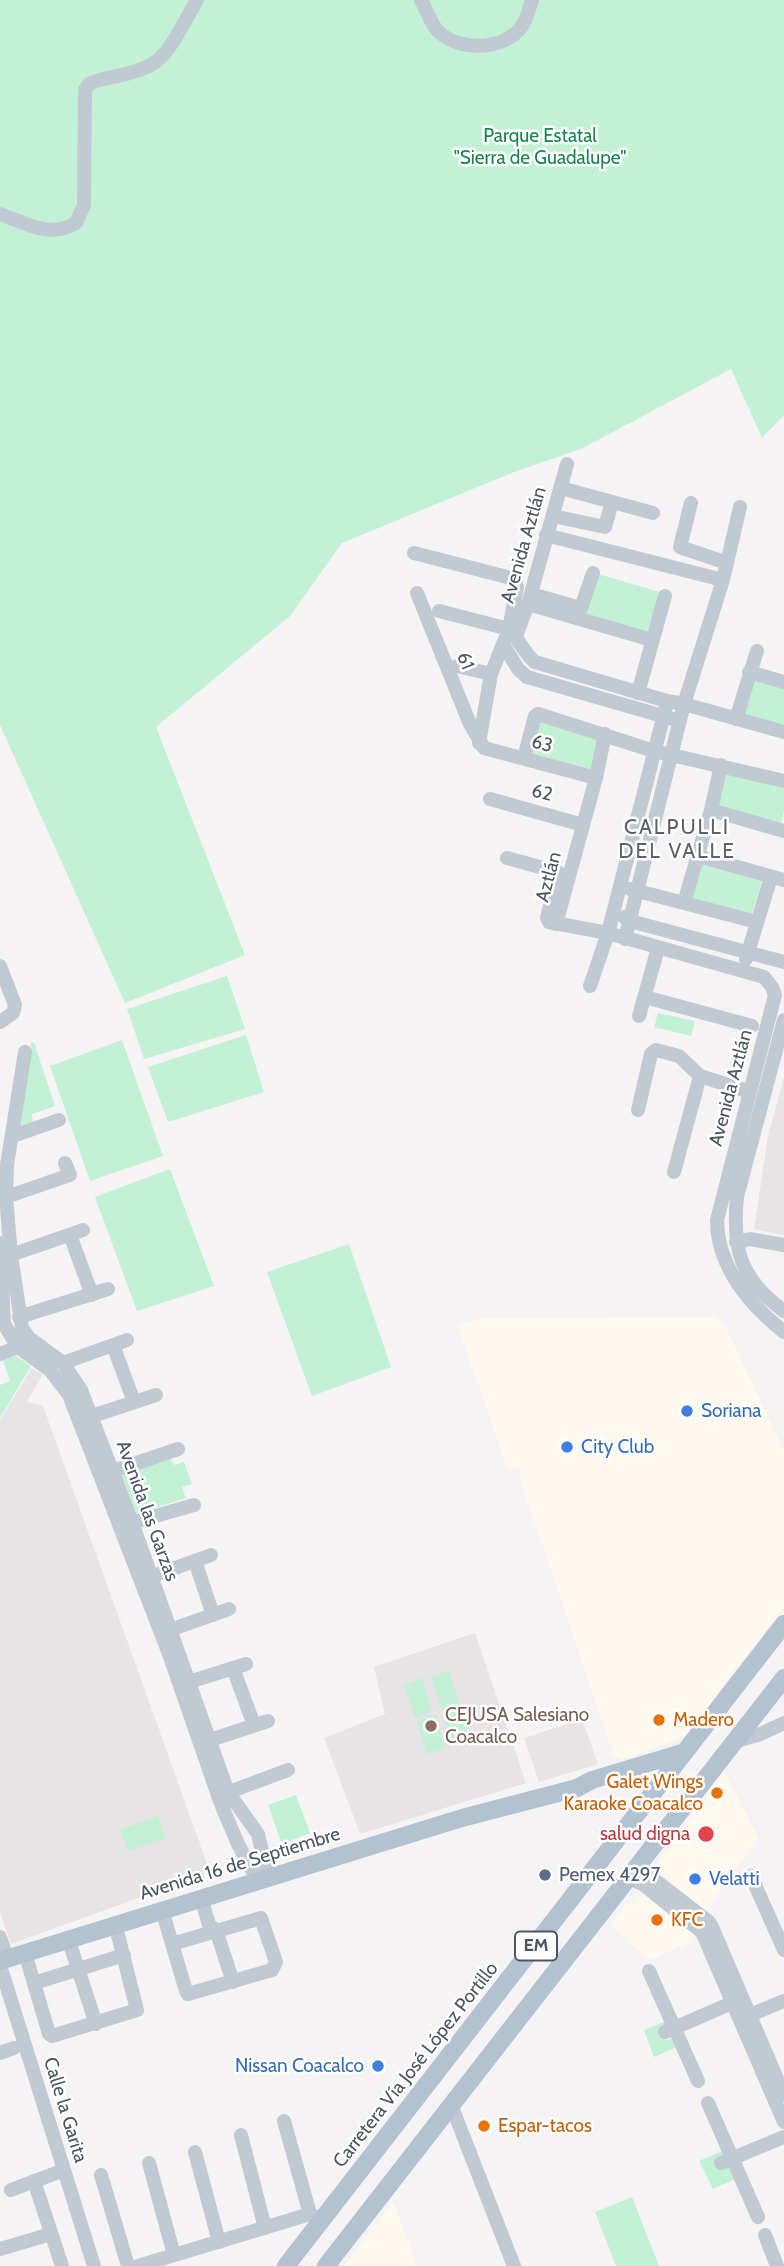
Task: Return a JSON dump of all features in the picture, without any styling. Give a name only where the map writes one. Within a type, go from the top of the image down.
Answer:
[{"type":"main road","name":"Carretera Vía José López Portillo","points":[[286,2266],[315,2217],[500,1993],[784,1624]]},
{"type":"main road","name":"EM","points":[[326,2266],[784,1678]]},
{"type":"main road","name":"Avenida 16 de Septiembre","points":[[2,1961],[68,1938],[494,1809],[502,1802],[575,1780],[592,1780],[685,1752]]},
{"type":"main road","points":[[299,2266],[446,2079],[500,1993]]},
{"type":"street","points":[[0,214],[48,231],[58,231],[76,223],[85,205],[85,90],[89,84],[156,62],[197,0]]},
{"type":"street","points":[[421,0],[437,30],[463,45],[476,46],[510,38],[521,28],[531,0]]},
{"type":"street","name":"Avenida Aztlán","points":[[480,743],[492,674],[503,644],[513,632],[530,599],[567,464]]},
{"type":"street","points":[[561,488],[653,513]]},
{"type":"street","points":[[553,516],[605,527],[612,502]]},
{"type":"street","points":[[691,503],[680,547],[727,563]]},
{"type":"street","points":[[625,939],[684,704],[723,580],[740,507]]},
{"type":"street","points":[[546,535],[723,580]]},
{"type":"street","points":[[414,553],[515,581],[513,632],[519,645],[535,662],[784,732]]},
{"type":"street","points":[[530,599],[581,608],[593,573]]},
{"type":"street","name":"61","points":[[417,593],[480,743]]},
{"type":"street","points":[[638,692],[665,596]]},
{"type":"street","points":[[530,599],[652,640]]},
{"type":"street","points":[[439,611],[513,632]]},
{"type":"street","points":[[503,644],[518,669],[527,677],[680,721]]},
{"type":"street","points":[[736,719],[757,651]]},
{"type":"street","points":[[457,666],[492,674]]},
{"type":"street","points":[[749,672],[784,682]]},
{"type":"street","points":[[590,986],[615,910],[667,701]]},
{"type":"street","points":[[526,750],[536,714],[671,756],[722,765],[784,782]]},
{"type":"street","name":"Aztlán","points":[[605,734],[596,778],[556,925],[608,933]]},
{"type":"street","name":"63","points":[[480,743],[484,748],[596,778]]},
{"type":"street","points":[[684,903],[722,765]]},
{"type":"street","name":"62","points":[[490,799],[583,825]]},
{"type":"street","points":[[711,810],[784,831]]},
{"type":"street","points":[[698,856],[778,878],[757,922],[742,971]]},
{"type":"street","points":[[507,858],[558,872],[547,918],[556,925]]},
{"type":"street","points":[[620,887],[757,922]]},
{"type":"street","points":[[615,910],[630,921],[784,962]]},
{"type":"street","name":"Avenida Aztlán","points":[[608,933],[764,977],[772,987],[779,1017],[737,1197],[734,1227],[743,1267],[759,1290],[784,1311]]},
{"type":"street","points":[[639,1016],[658,948]]},
{"type":"street","points":[[0,967],[15,1005],[13,1013],[0,1022]]},
{"type":"street","points":[[645,997],[752,1026]]},
{"type":"street","name":"Avenida Aztlán","points":[[779,1017],[750,1092],[717,1220],[717,1237],[731,1274],[749,1300],[784,1332]]},
{"type":"street","points":[[638,1110],[653,1051],[679,1056],[700,1076],[750,1092]]},
{"type":"street","points":[[4,1165],[13,1136],[25,1052]]},
{"type":"street","points":[[674,1172],[700,1076]]},
{"type":"street","points":[[13,1136],[59,1120]]},
{"type":"street","points":[[6,1197],[70,1175],[65,1163]]},
{"type":"street","name":"Avenida las Garzas","points":[[4,1165],[11,1255],[22,1328],[29,1338],[63,1363],[81,1390],[113,1471],[126,1524],[223,1794],[238,1844],[263,1879]]},
{"type":"street","points":[[11,1255],[77,1232],[92,1295]]},
{"type":"street","points":[[736,1241],[750,1239],[784,1245]]},
{"type":"street","name":"Avenida las Garzas","points":[[0,1243],[4,1324],[18,1347],[50,1370],[69,1395],[150,1577],[170,1630],[173,1653],[189,1682],[210,1740],[223,1794],[258,1834],[263,1879]]},
{"type":"street","points":[[19,1317],[108,1289]]},
{"type":"street","points":[[1,1298],[17,1295]]},
{"type":"street","points":[[63,1363],[127,1340]]},
{"type":"street","points":[[113,1345],[134,1402]]},
{"type":"street","points":[[0,1353],[18,1347]]},
{"type":"street","points":[[92,1416],[156,1395]]},
{"type":"street","points":[[113,1471],[178,1449]]},
{"type":"street","points":[[126,1524],[194,1505]]},
{"type":"street","points":[[150,1577],[211,1555]]},
{"type":"street","points":[[195,1561],[213,1615]]},
{"type":"street","points":[[170,1630],[229,1609]]},
{"type":"street","points":[[189,1682],[239,1666],[261,1723],[210,1740]]},
{"type":"street","points":[[736,1741],[758,1735],[784,1723]]},
{"type":"street","points":[[223,1794],[288,1770]]},
{"type":"street","points":[[640,1864],[652,1878],[708,1921],[784,2122]]},
{"type":"street","points":[[751,1875],[784,1950]]},
{"type":"street","points":[[629,1878],[644,1885],[698,1927],[737,2000],[750,2015],[784,2095]]},
{"type":"street","points":[[206,1896],[209,1925],[216,1930],[233,1982]]},
{"type":"street","points":[[165,1920],[172,1944],[188,1994],[272,1970],[276,1962],[262,1919],[258,1918],[172,1944]]},
{"type":"street","points":[[28,1963],[52,2036],[96,2024],[137,2010],[118,1935]]},
{"type":"street","name":"Calle la Garita","points":[[0,1937],[2,1961],[94,2266]]},
{"type":"street","points":[[68,1938],[96,2024]]},
{"type":"street","points":[[34,1983],[124,1955]]},
{"type":"street","points":[[649,1971],[670,2029],[698,2081]]},
{"type":"street","points":[[670,2029],[737,2000]]},
{"type":"street","points":[[750,2015],[784,2001]]},
{"type":"street","points":[[708,2103],[727,2161],[758,2217]]},
{"type":"street","points":[[452,2107],[514,2266]]},
{"type":"street","points":[[138,2266],[265,2228],[315,2217],[284,2121]]},
{"type":"street","points":[[241,2134],[265,2228]]},
{"type":"street","points":[[727,2161],[779,2139]]},
{"type":"street","points":[[195,2152],[219,2242]]},
{"type":"street","points":[[149,2163],[174,2255]]},
{"type":"street","points":[[5,2192],[64,2170]]},
{"type":"street","points":[[101,2175],[128,2266]]},
{"type":"street","points":[[34,2181],[61,2264],[44,2266]]},
{"type":"street","points":[[0,2249],[51,2234]]},
{"type":"street","points":[[765,2235],[777,2266]]},
{"type":"shaded area","points":[[784,1077],[784,1235],[754,1229],[768,1136]]},
{"type":"shaded area","points":[[716,1317],[725,1326],[784,1451],[784,1607],[718,1692],[715,1706],[691,1733],[623,1760],[614,1756],[520,1479],[519,1467],[507,1468],[458,1326],[482,1318]]},
{"type":"shaded area","points":[[32,1368],[43,1374],[27,1402],[43,1406],[210,1872],[11,1944],[0,1912],[0,1420]]},
{"type":"shaded area","name":"CEJUSA Salesiano Coacalco","points":[[475,1633],[526,1783],[360,1834],[324,1738],[385,1714],[374,1667]]},
{"type":"shaded area","points":[[582,1719],[598,1764],[539,1782],[524,1738]]},
{"type":"shaded area","points":[[725,1772],[759,1839],[705,1910],[662,1875],[657,1862]]},
{"type":"shaded area","points":[[644,1894],[700,1938],[650,1960],[611,1926],[626,1904]]},
{"type":"shaded area","points":[[393,2202],[417,2266],[343,2266]]},
{"type":"green space","name":"Parque Estatal \"Sierra de Guadalupe\"","points":[[0,0],[784,0],[784,415],[762,438],[731,369],[581,449],[514,472],[342,543],[290,616],[156,727],[245,955],[125,1003],[0,725]]},
{"type":"green space","points":[[598,574],[660,592],[647,634],[585,615]]},
{"type":"green space","points":[[753,680],[784,688],[784,727],[740,716]]},
{"type":"green space","points":[[538,720],[600,738],[591,770],[529,755]]},
{"type":"green space","points":[[727,772],[784,786],[781,823],[717,806]]},
{"type":"green space","points":[[701,864],[762,881],[751,915],[690,899]]},
{"type":"green space","points":[[227,976],[245,1029],[144,1059],[127,1009]]},
{"type":"green space","points":[[658,1013],[695,1021],[691,1036],[654,1027]]},
{"type":"green space","points":[[246,1035],[264,1092],[168,1122],[148,1067]]},
{"type":"green space","points":[[122,1040],[163,1156],[90,1181],[50,1066]]},
{"type":"green space","points":[[34,1042],[55,1106],[32,1114],[33,1123],[19,1129],[31,1043]]},
{"type":"green space","points":[[170,1169],[214,1286],[137,1311],[95,1197]]},
{"type":"green space","points":[[349,1244],[391,1367],[312,1396],[267,1272]]},
{"type":"green space","points":[[16,1356],[31,1366],[0,1418],[0,1385],[10,1381],[3,1360]]},
{"type":"green space","points":[[169,1456],[174,1465],[184,1462],[192,1484],[182,1487],[186,1498],[137,1514],[121,1474]]},
{"type":"green space","points":[[449,1671],[459,1704],[442,1710],[431,1677]]},
{"type":"green space","points":[[422,1678],[432,1712],[415,1717],[404,1685]]},
{"type":"green space","points":[[460,1707],[471,1740],[454,1745],[443,1713]]},
{"type":"green space","points":[[435,1715],[445,1748],[427,1754],[417,1721]]},
{"type":"green space","points":[[296,1795],[310,1833],[282,1844],[268,1805]]},
{"type":"green space","points":[[158,1816],[165,1838],[128,1851],[120,1830]]},
{"type":"green space","points":[[666,2021],[667,2027],[662,2032],[666,2040],[673,2038],[677,2047],[654,2057],[644,2030]]},
{"type":"green space","points":[[722,2151],[736,2179],[713,2189],[699,2161]]},
{"type":"green space","points":[[632,2197],[659,2266],[616,2266],[595,2212]]},
{"type":"place","name":"Soriana","points":[[687,1411]]},
{"type":"place","name":"City Club","points":[[567,1447]]},
{"type":"place","name":"Madero","points":[[659,1720]]},
{"type":"place","name":"CEJUSA Salesiano Coacalco","points":[[431,1726]]},
{"type":"place","name":"Galet Wings Karaoke Coacalco","points":[[717,1793]]},
{"type":"place","name":"salud digna","points":[[706,1834]]},
{"type":"place","name":"Pemex 4297","points":[[545,1875]]},
{"type":"place","name":"Velatti","points":[[695,1879]]},
{"type":"place","name":"KFC","points":[[657,1920]]},
{"type":"place","name":"Nissan Coacalco","points":[[378,2066]]},
{"type":"place","name":"Espar-tacos","points":[[484,2126]]},
{"type":"district","name":"CALPULLI DEL VALLE","points":[[677,840]]}]
